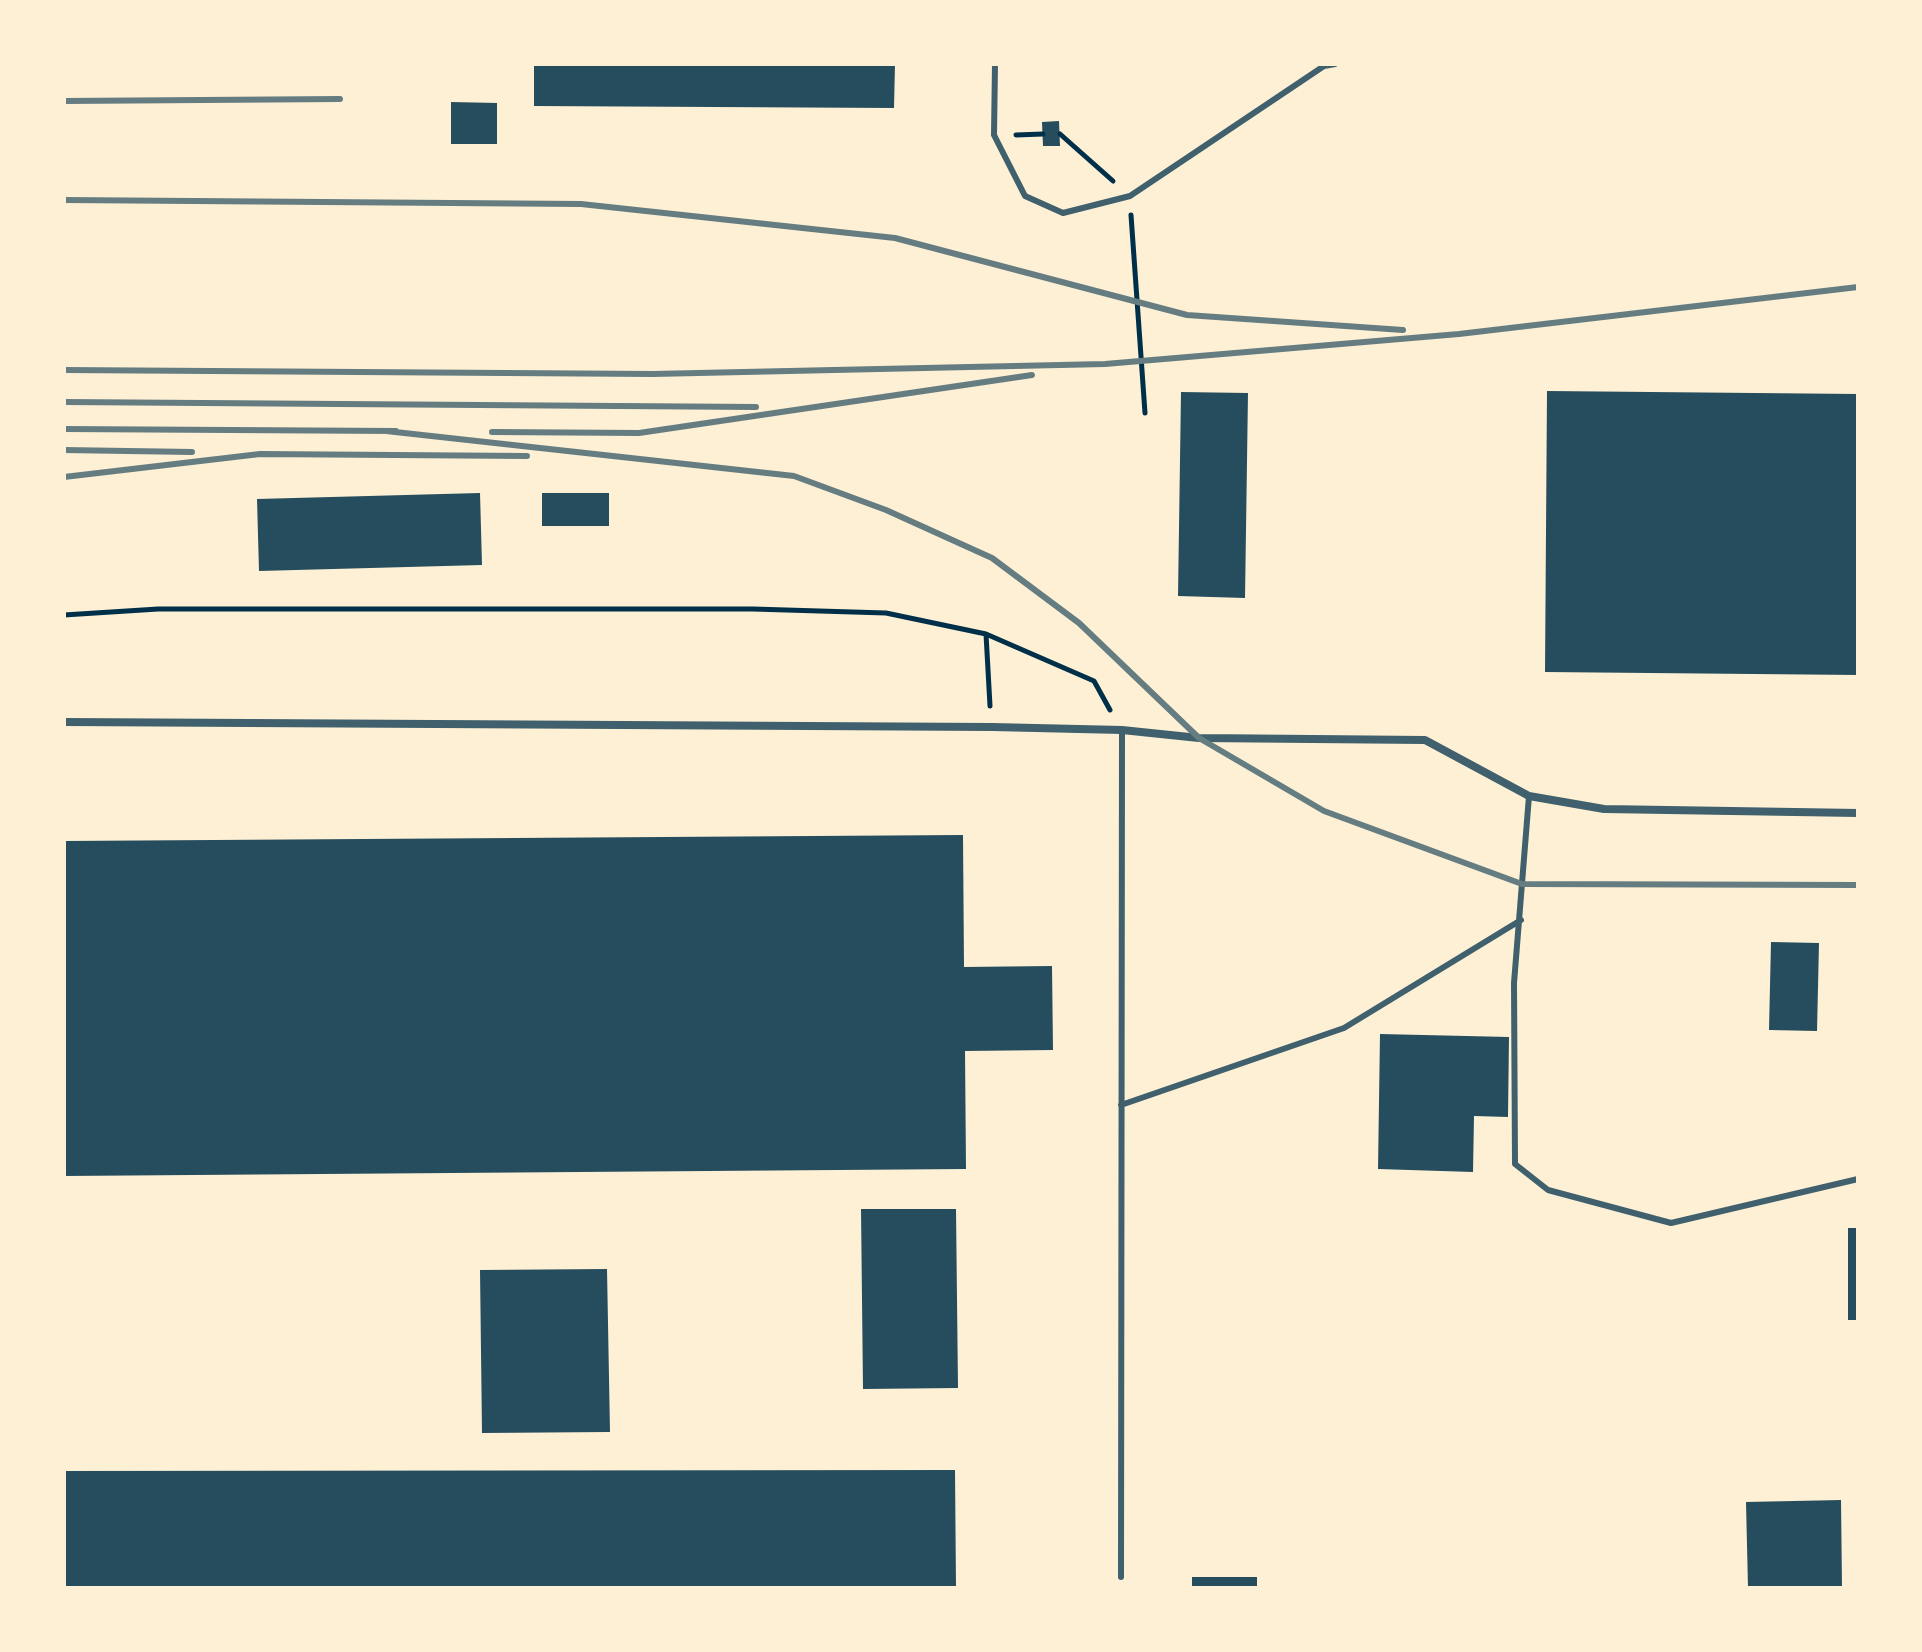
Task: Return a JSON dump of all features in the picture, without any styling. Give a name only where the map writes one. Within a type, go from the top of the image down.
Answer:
[{"type":"street","points":[[64,722],[992,727],[1122,730],[1199,738],[1425,740],[1529,796],[1604,809],[1858,813]]},
{"type":"lane","points":[[995,64],[994,135],[1025,196],[1063,213],[1130,196],[1324,66],[1335,64]]},
{"type":"lane","points":[[1121,1577],[1122,730]]},
{"type":"lane","points":[[1529,796],[1514,983],[1515,1164],[1548,1190],[1671,1223],[1858,1179]]},
{"type":"lane","points":[[1121,1105],[1344,1028],[1521,920]]},
{"type":"path","points":[[1060,134],[1130,196],[1145,413]]},
{"type":"path","points":[[64,615],[158,609],[753,609],[886,613],[986,634],[1094,681],[1122,730]]},
{"type":"path","points":[[986,634],[992,727]]},
{"type":"building","points":[[534,64],[895,64],[894,108],[534,106]]},
{"type":"building","points":[[451,102],[497,103],[497,144],[451,144]]},
{"type":"building","points":[[1059,121],[1060,146],[1043,146],[1042,122]]},
{"type":"building","points":[[1547,391],[1858,394],[1858,675],[1545,672]]},
{"type":"building","points":[[1181,392],[1248,393],[1245,598],[1178,596]]},
{"type":"building","points":[[480,493],[482,565],[259,571],[257,499]]},
{"type":"building","points":[[542,493],[609,493],[609,526],[542,526]]},
{"type":"building","points":[[963,835],[964,967],[1052,966],[1053,1050],[965,1051],[966,1169],[64,1176],[64,841]]},
{"type":"building","points":[[1771,942],[1819,943],[1817,1031],[1769,1030]]},
{"type":"building","points":[[1380,1034],[1509,1037],[1508,1117],[1474,1116],[1473,1172],[1378,1169]]},
{"type":"building","points":[[861,1209],[956,1209],[958,1388],[863,1389]]},
{"type":"building","points":[[1848,1228],[1858,1228],[1858,1320],[1848,1320]]},
{"type":"building","points":[[607,1269],[610,1432],[482,1433],[480,1270]]},
{"type":"building","points":[[955,1470],[956,1588],[64,1588],[64,1471]]},
{"type":"building","points":[[1841,1500],[1842,1588],[1748,1588],[1746,1502]]},
{"type":"building","points":[[1192,1577],[1257,1577],[1257,1588],[1192,1588]]},
{"type":"railway","points":[[64,101],[340,99]]},
{"type":"railway","points":[[64,200],[581,204],[895,238],[1187,315],[1403,330]]},
{"type":"railway","points":[[64,370],[653,374],[1105,364],[1459,334],[1858,287]]},
{"type":"railway","points":[[492,432],[639,433],[1032,375]]},
{"type":"railway","points":[[64,402],[756,407]]},
{"type":"railway","points":[[64,429],[396,431]]},
{"type":"railway","points":[[386,431],[794,476],[886,510],[992,558],[1079,623],[1199,738],[1324,811],[1522,884],[1858,885]]},
{"type":"railway","points":[[64,450],[192,452]]},
{"type":"railway","points":[[64,477],[260,454],[527,456]]}]
